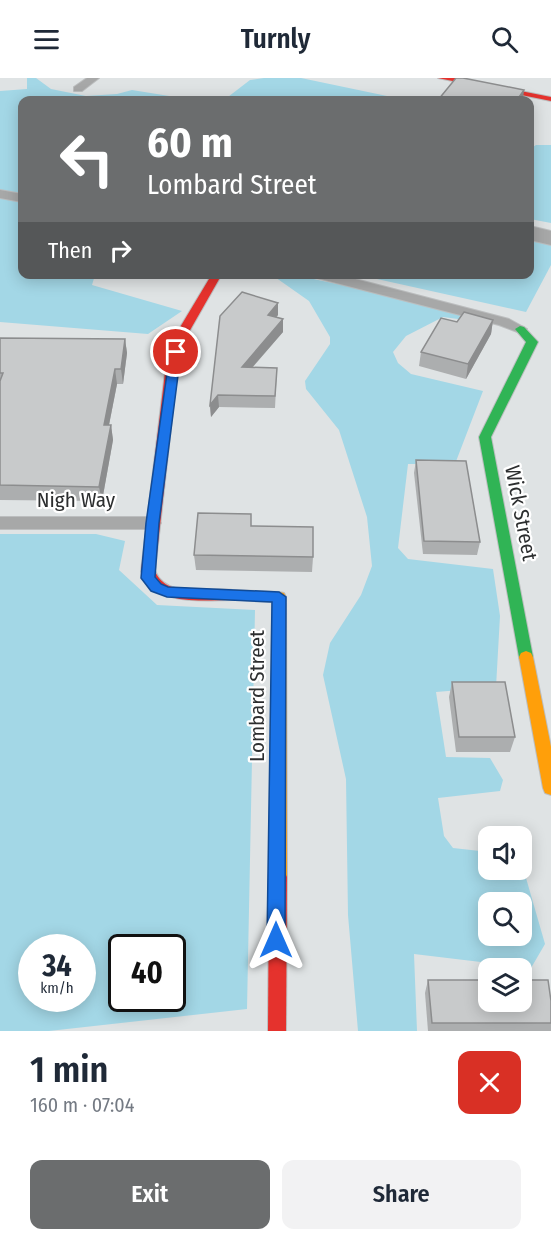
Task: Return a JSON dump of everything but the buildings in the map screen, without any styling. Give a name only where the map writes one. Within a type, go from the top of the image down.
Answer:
[{"type":"street","points":[[442,78],[549,95]]},
{"type":"street","points":[[534,234],[551,238]]},
{"type":"street","name":"Lombard Street","points":[[214,279],[179,339],[172,364],[152,523],[148,578],[156,587],[167,592],[279,597],[277,1031]]},
{"type":"street","name":"Wick Street","points":[[520,329],[532,342],[485,437],[551,788]]},
{"type":"lane","points":[[78,89],[94,78]]},
{"type":"lane","points":[[0,194],[18,197]]},
{"type":"lane","points":[[337,279],[504,322],[520,329]]},
{"type":"lane","name":"Nigh Way","points":[[0,523],[152,523]]},
{"type":"shaded area","points":[[27,78],[36,78],[51,89],[86,96],[18,96],[18,279],[94,279],[92,285],[182,311],[148,334],[0,322],[0,91],[27,89]]},
{"type":"shaded area","points":[[301,78],[387,96],[229,96],[250,80]]},
{"type":"shaded area","points":[[132,90],[169,96],[86,96],[117,94]]},
{"type":"shaded area","points":[[551,145],[551,223],[534,220],[534,146]]},
{"type":"shaded area","points":[[534,241],[551,245],[551,265],[526,312],[377,279],[534,279]]},
{"type":"shaded area","points":[[278,279],[314,279],[467,312],[473,321],[443,317],[406,336],[393,352],[398,363],[411,374],[483,391],[455,464],[408,464],[398,548],[408,559],[493,569],[500,616],[496,687],[436,692],[446,757],[490,758],[503,780],[500,791],[438,798],[444,836],[453,848],[478,851],[478,880],[527,880],[530,892],[478,892],[478,946],[532,946],[532,899],[545,944],[532,966],[532,958],[478,958],[478,962],[414,954],[417,1031],[358,1031],[348,915],[346,779],[323,675],[330,643],[361,595],[372,566],[367,517],[339,430],[306,389],[305,381],[330,344],[330,337],[309,301]]},
{"type":"shaded area","points":[[0,534],[96,534],[125,541],[119,570],[157,605],[255,610],[247,1009],[49,1031],[0,1031]]},
{"type":"traffic: fast","points":[[520,329],[532,342],[485,437],[526,657]]},
{"type":"traffic: slow","points":[[233,595],[279,597],[278,877]]},
{"type":"traffic: slow","points":[[526,657],[551,788]]},
{"type":"traffic: jam","points":[[442,78],[551,99]]},
{"type":"traffic: jam","points":[[214,279],[179,339],[172,364],[148,571],[152,581],[171,592],[233,595]]},
{"type":"traffic: jam","points":[[277,1031],[278,877]]},
{"type":"route","points":[[176,352],[172,364],[152,523],[148,578],[156,587],[167,592],[279,597],[276,940]]}]
